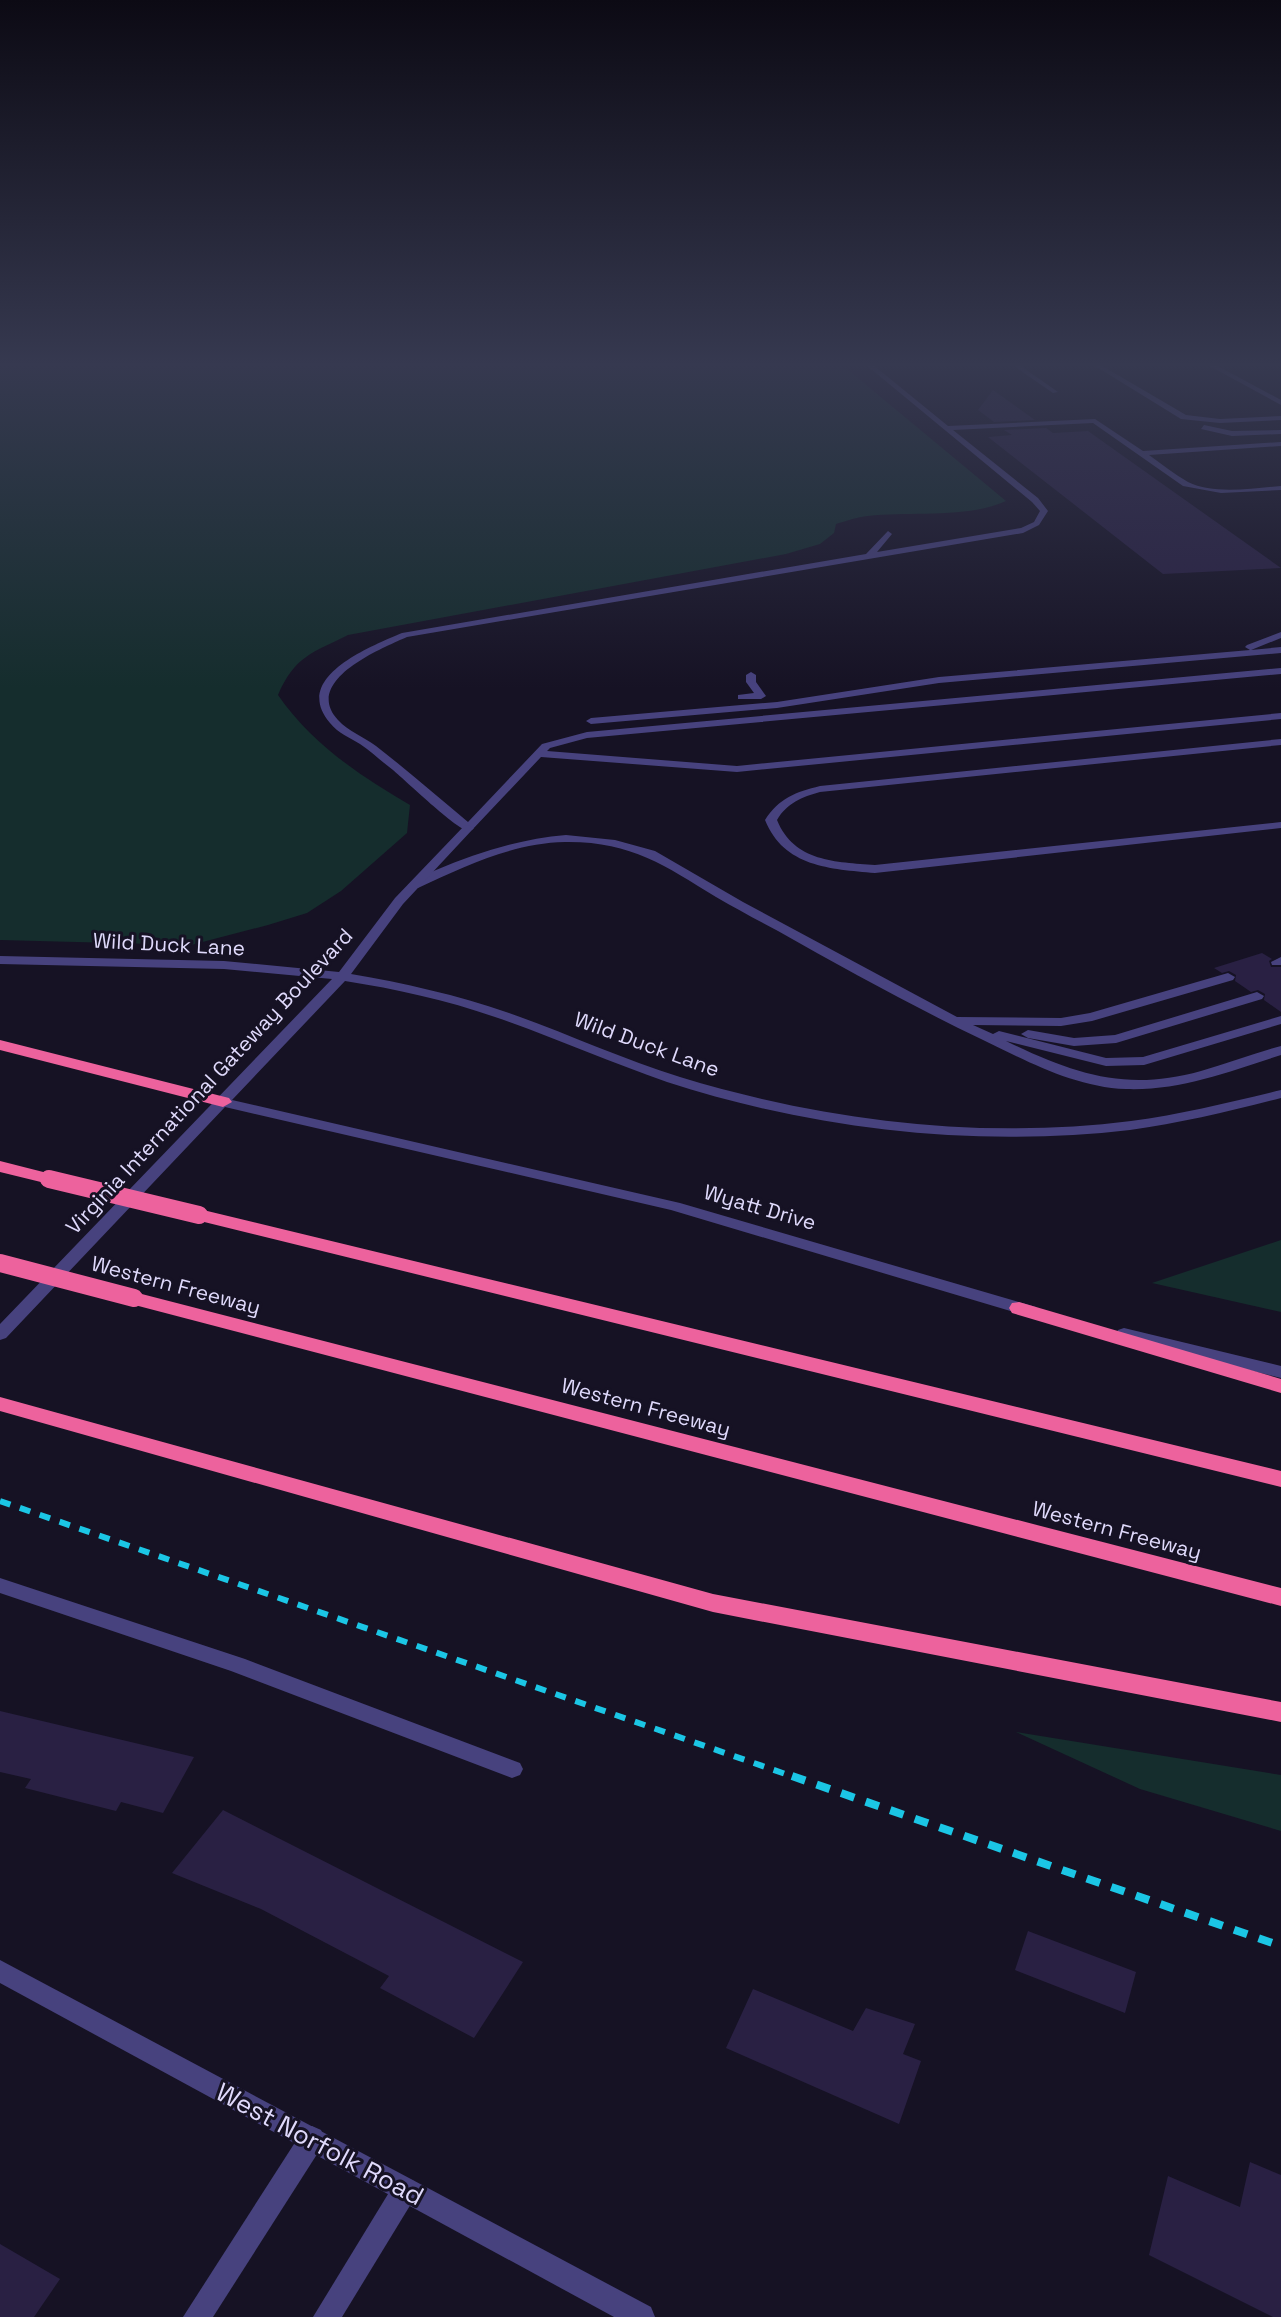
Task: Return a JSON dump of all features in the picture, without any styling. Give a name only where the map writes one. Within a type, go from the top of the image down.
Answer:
[{"type":"highway","points":[[0,1045],[223,1102]]},
{"type":"highway","points":[[0,1166],[1281,1479]]},
{"type":"highway","name":"Western Freeway","points":[[0,1263],[1281,1597]]},
{"type":"highway","points":[[1019,1308],[1281,1386]]},
{"type":"highway","points":[[0,1404],[713,1603],[1281,1712]]},
{"type":"street","points":[[468,828],[366,743],[333,721],[324,707],[325,693],[335,673],[375,648],[405,635],[1023,530],[1036,525],[1042,519],[1044,511],[1035,500],[1001,472]]},
{"type":"street","points":[[1169,472],[1186,484],[1197,488],[1227,492],[1281,488]]},
{"type":"street","points":[[871,555],[888,534]]},
{"type":"street","points":[[1229,654],[1281,635]]},
{"type":"street","points":[[591,721],[777,705],[939,680],[1276,650],[1281,645]]},
{"type":"street","points":[[820,698],[1281,656]]},
{"type":"street","points":[[578,727],[1281,663]]},
{"type":"street","points":[[542,750],[587,735],[1281,671]]},
{"type":"street","points":[[591,721],[632,708],[761,696],[751,682],[751,675]]},
{"type":"street","points":[[542,750],[736,770],[1281,716]]},
{"type":"street","name":"Virginia International Gateway Boulevard","points":[[0,1334],[343,975],[414,885],[542,750],[591,721]]},
{"type":"street","points":[[1281,742],[820,789],[795,796],[778,807],[771,820],[774,835],[788,848],[812,860],[875,869],[1281,825]]},
{"type":"street","points":[[414,885],[471,859],[515,845],[553,839],[590,840],[656,856],[729,900],[952,1021],[1062,1072],[1086,1080],[1125,1085],[1191,1080],[1281,1050]]},
{"type":"street","name":"Wild Duck Lane","points":[[0,960],[130,962],[343,975],[444,997],[532,1025],[672,1078],[754,1102],[924,1131],[1029,1131],[1148,1125],[1243,1106],[1281,1094]]},
{"type":"street","points":[[952,1021],[1061,1022],[1092,1017],[1228,977]]},
{"type":"street","points":[[952,1021],[1074,1041],[1093,1041],[1116,1039],[1257,996]]},
{"type":"street","points":[[952,1021],[1106,1062],[1144,1061],[1281,1020]]},
{"type":"street","name":"Wyatt Drive","points":[[223,1102],[675,1206],[1019,1308],[1281,1372]]},
{"type":"street","points":[[0,1586],[238,1665],[512,1769]]},
{"type":"street","name":"West Norfolk Road","points":[[0,1971],[641,2317]]},
{"type":"street","points":[[197,2317],[312,2139]]},
{"type":"street","points":[[327,2317],[405,2190]]},
{"type":"green space","points":[[0,472],[971,472],[1006,501],[990,507],[956,512],[860,517],[836,524],[834,533],[820,544],[786,554],[348,635],[306,657],[291,672],[278,695],[291,713],[321,743],[355,770],[410,805],[407,833],[341,891],[307,913],[191,945],[0,940]]},
{"type":"green space","points":[[1281,1240],[1281,1312],[1152,1283]]},
{"type":"green space","points":[[1016,1732],[1281,1775],[1281,1831],[1140,1789]]},
{"type":"building","points":[[1033,472],[1146,472],[1281,568],[1163,574]]},
{"type":"building","points":[[1262,953],[1272,959],[1269,961],[1271,967],[1281,967],[1281,1012],[1264,1000],[1265,994],[1258,990],[1251,992],[1235,981],[1236,975],[1229,971],[1222,973],[1214,968]]},
{"type":"building","points":[[0,1711],[194,1757],[163,1813],[121,1802],[116,1811],[25,1788],[31,1779],[0,1772]]},
{"type":"building","points":[[223,1810],[523,1962],[474,2038],[380,1988],[389,1976],[261,1909],[172,1873]]},
{"type":"building","points":[[1028,1931],[1136,1972],[1125,2013],[1015,1970]]},
{"type":"building","points":[[753,1989],[853,2031],[866,2008],[915,2024],[903,2054],[921,2061],[899,2124],[726,2048]]},
{"type":"building","points":[[1250,2162],[1281,2175],[1281,2317],[1273,2317],[1149,2255],[1168,2176],[1240,2207]]},
{"type":"building","points":[[0,2244],[60,2279],[34,2317],[0,2317]]},
{"type":"railway","points":[[0,1501],[797,1778]]},
{"type":"railway","points":[[792,1776],[1281,1946]]}]
